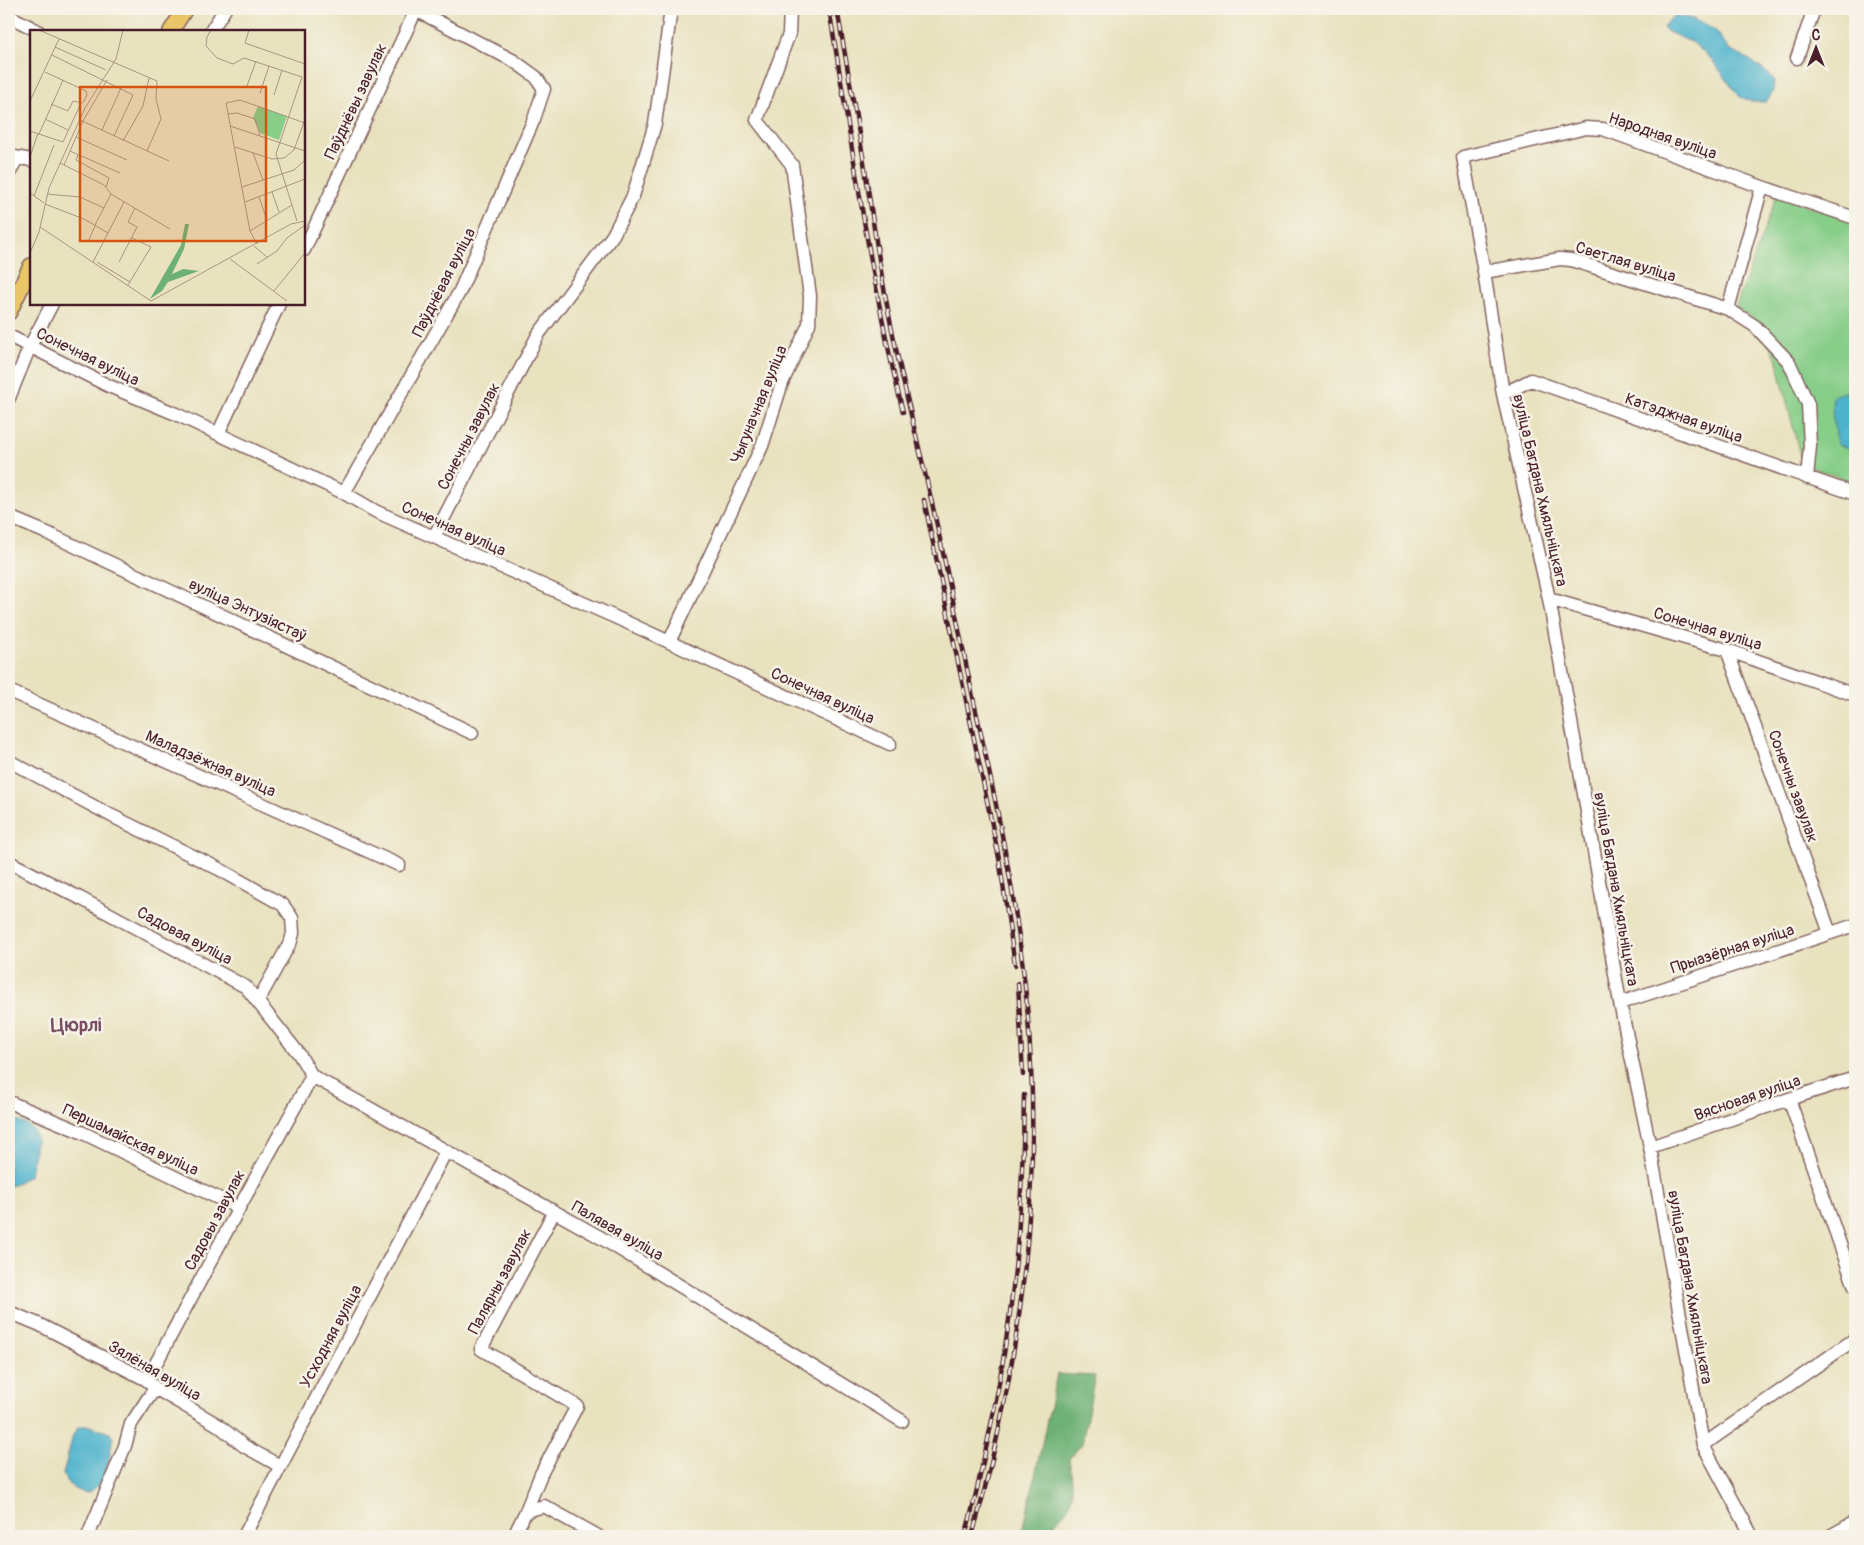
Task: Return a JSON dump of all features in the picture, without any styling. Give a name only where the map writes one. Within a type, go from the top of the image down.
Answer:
[{"type":"main road","points":[[171,30],[186,9]]},
{"type":"main road","points":[[9,312],[30,268]]},
{"type":"street","points":[[212,30],[225,9]]},
{"type":"street","name":"Сонечны завулак","points":[[434,538],[538,335],[613,235],[634,196],[655,124],[671,9]]},
{"type":"street","name":"Чыгуначная вуліца","points":[[669,642],[762,446],[782,383],[809,324],[810,296],[792,165],[757,120],[789,34],[790,9]]},
{"type":"street","points":[[1797,58],[1814,9]]},
{"type":"street","name":"Паўднёвая вуліца","points":[[344,493],[460,290],[534,118],[544,89],[536,77],[514,61],[414,13]]},
{"type":"street","name":"Паўднёвы завулак","points":[[305,248],[414,13]]},
{"type":"street","points":[[9,16],[36,30]]},
{"type":"street","name":"Народная вуліца","points":[[1463,157],[1586,128],[1603,129],[1762,187],[1855,218]]},
{"type":"street","points":[[9,174],[13,156],[30,160]]},
{"type":"street","name":"вуліца Багдана Хмяльніцкага","points":[[1463,157],[1484,272],[1503,394],[1549,598],[1620,1003],[1650,1148],[1703,1445],[1752,1536]]},
{"type":"street","points":[[1728,309],[1762,187]]},
{"type":"street","name":"Светлая вуліца","points":[[1484,272],[1560,258],[1571,260],[1728,309],[1755,326],[1788,362],[1808,404],[1810,446],[1807,478]]},
{"type":"street","points":[[9,398],[30,346],[51,305]]},
{"type":"street","points":[[218,434],[279,305]]},
{"type":"street","name":"Сонечная вуліца","points":[[9,336],[109,386],[176,414],[344,493],[375,512],[669,642],[890,744]]},
{"type":"street","name":"Катэджная вуліца","points":[[1503,394],[1531,380],[1855,494]]},
{"type":"street","name":"вуліца Энтузіястаў","points":[[9,516],[472,733]]},
{"type":"street","name":"Сонечная вуліца","points":[[1549,598],[1727,650],[1855,694]]},
{"type":"street","name":"Сонечны завулак","points":[[1727,650],[1830,933]]},
{"type":"street","name":"Маладзёжная вуліца","points":[[9,691],[399,864]]},
{"type":"street","points":[[9,760],[112,816],[219,869],[283,905],[292,918],[293,933],[291,941],[258,1001]]},
{"type":"street","name":"Садовая вуліца","points":[[9,862],[246,987],[299,1054],[312,1076]]},
{"type":"street","name":"Прыазёрная вуліца","points":[[1620,1003],[1855,925]]},
{"type":"street","name":"Палявая вуліца","points":[[312,1076],[598,1236],[902,1421]]},
{"type":"street","name":"Садовы завулак","points":[[88,1536],[125,1446],[131,1424],[239,1208],[312,1076]]},
{"type":"street","name":"Вясновая вуліца","points":[[1650,1148],[1855,1078]]},
{"type":"street","points":[[1789,1099],[1855,1288]]},
{"type":"street","name":"Першамайская вуліца","points":[[9,1102],[81,1132],[239,1208]]},
{"type":"street","name":"Усходняя вуліца","points":[[244,1536],[446,1151]]},
{"type":"street","name":"Палярны завулак","points":[[514,1536],[541,1474],[577,1406],[481,1349],[554,1212]]},
{"type":"street","name":"Зялёная вуліца","points":[[9,1312],[38,1324],[151,1384],[218,1425],[244,1446],[280,1466]]},
{"type":"street","points":[[1703,1445],[1855,1340]]},
{"type":"street","points":[[541,1474],[544,1506]]},
{"type":"street","points":[[526,1511],[544,1506],[598,1536]]},
{"type":"street","points":[[1830,1536],[1855,1522]]},
{"type":"green space","points":[[1777,195],[1855,222],[1855,483],[1802,464],[1776,357],[1758,323],[1736,307]]},
{"type":"green space","points":[[1057,1374],[1095,1376],[1082,1444],[1069,1459],[1072,1494],[1067,1508],[1055,1522],[1056,1536],[1020,1536],[1026,1517]]},
{"type":"water","points":[[1675,15],[1693,19],[1715,30],[1729,50],[1750,60],[1770,75],[1774,80],[1773,92],[1766,102],[1753,102],[1740,97],[1712,60],[1693,43],[1663,28]]},
{"type":"water","points":[[1855,389],[1855,442],[1852,449],[1838,445],[1833,419],[1832,396]]},
{"type":"water","points":[[9,1119],[22,1122],[30,1127],[36,1138],[36,1146],[30,1175],[9,1187]]},
{"type":"water","points":[[87,1425],[110,1433],[113,1438],[103,1478],[99,1484],[86,1493],[74,1489],[66,1481],[63,1474],[73,1435],[78,1427]]},
{"type":"railway","points":[[829,9],[871,261],[903,412]]},
{"type":"railway","points":[[837,9],[889,317],[936,518],[1000,823],[1018,926],[1026,996],[1031,1064],[1032,1133],[1025,1269],[1004,1403],[972,1536]]},
{"type":"railway","points":[[924,500],[999,858],[1015,965]]},
{"type":"railway","points":[[1018,983],[1023,1075]]},
{"type":"railway","points":[[965,1536],[996,1400],[1010,1314],[1019,1227],[1024,1095]]},
{"type":"district","name":"Цюрлі","points":[[76,1024]]}]
